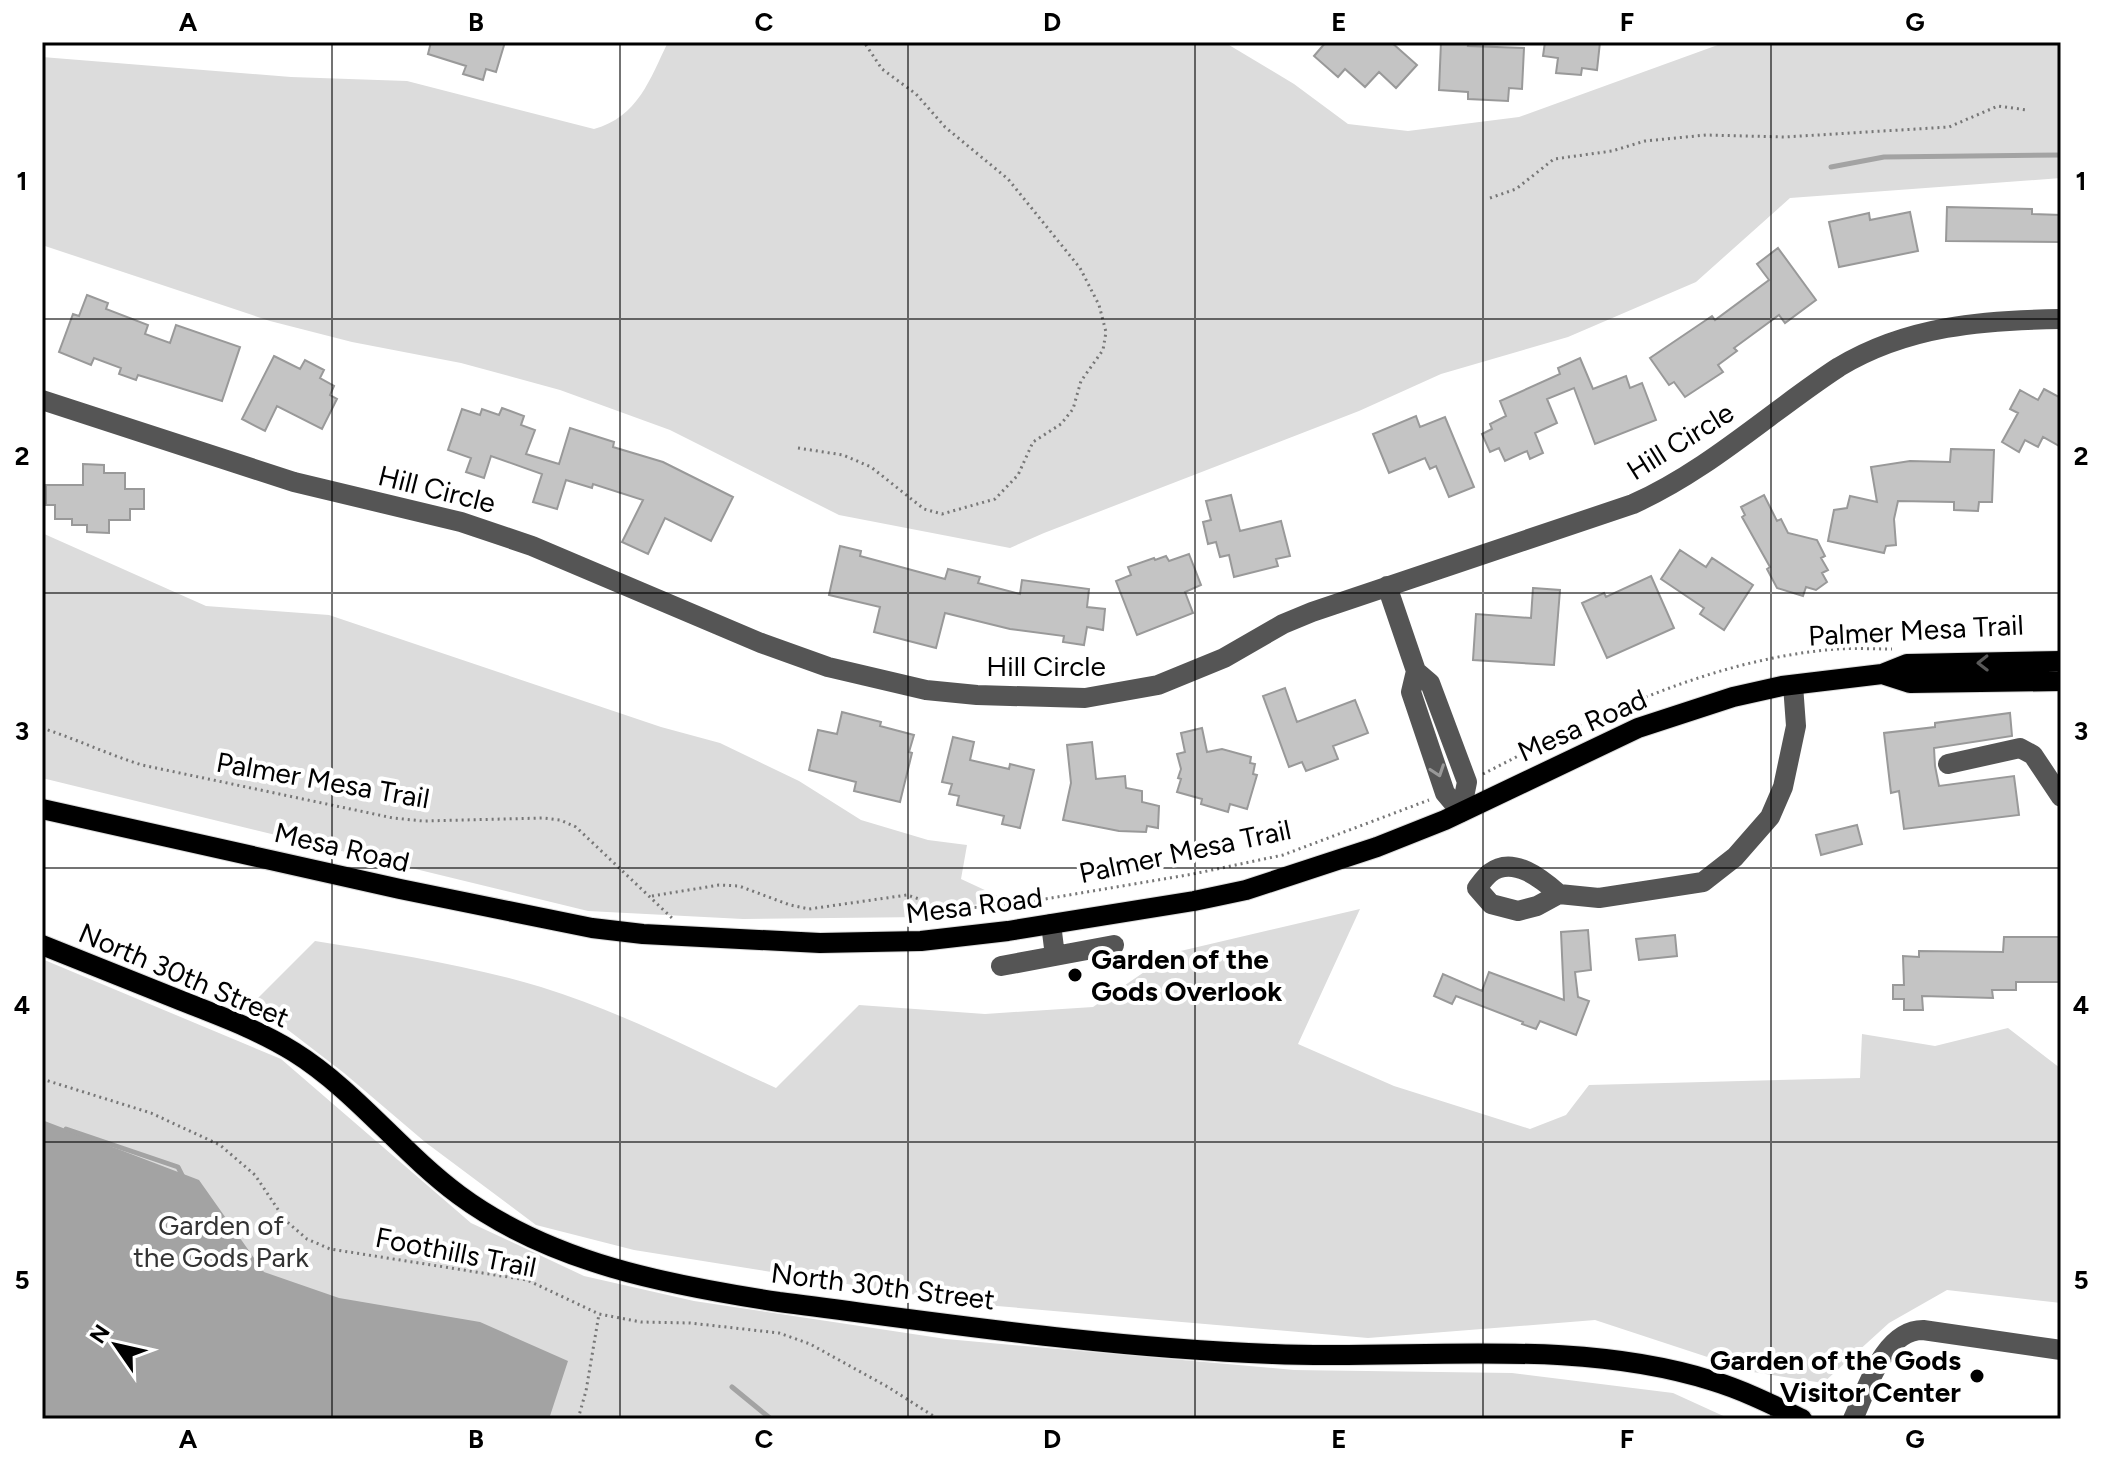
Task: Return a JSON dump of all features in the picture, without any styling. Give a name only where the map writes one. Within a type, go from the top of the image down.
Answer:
[{"type":"main road","name":"Mesa Road","points":[[42,809],[558,922],[643,934],[876,943],[962,937],[1246,890],[1377,847],[1461,812],[1638,728],[1718,701],[1793,685],[1882,674],[1907,664],[2061,661]]},
{"type":"main road","name":"Mesa Road","points":[[1882,674],[1910,683],[2061,681]]},
{"type":"main road","name":"North 30th Street","points":[[42,945],[267,1037],[319,1070],[460,1195],[512,1228],[554,1248],[616,1269],[766,1300],[1140,1346],[1273,1354],[1580,1356],[1624,1361],[1713,1381],[1802,1419]]},
{"type":"street","name":"Hill Circle","points":[[42,400],[294,482],[496,533],[790,654],[875,680],[926,690],[1085,698],[1135,690],[1193,673],[1283,624],[1387,586],[1590,520],[1666,489],[1864,351],[1893,340],[1961,324],[2061,319]]},
{"type":"street","points":[[1387,586],[1416,671],[1430,683],[1467,782],[1461,812]]},
{"type":"street","points":[[1416,671],[1411,692],[1445,793],[1461,812]]},
{"type":"street","points":[[1559,894],[1599,898],[1703,882],[1735,857],[1770,817],[1783,787],[1796,726],[1793,685]]},
{"type":"street","points":[[1427,739],[1448,731]]},
{"type":"street","points":[[1948,764],[2020,748],[2033,755],[2061,797]]},
{"type":"street","points":[[1051,924],[1055,956]]},
{"type":"street","points":[[1001,966],[1114,945]]},
{"type":"street","points":[[1853,1419],[1885,1352],[1896,1338],[1907,1331],[1923,1330],[2061,1350]]},
{"type":"path","points":[[798,448],[843,455],[871,467],[924,509],[933,512],[942,514],[995,499],[1018,475],[1033,442],[1061,424],[1073,409],[1081,381],[1103,350],[1106,332],[1099,305],[1080,268],[1008,179],[945,127],[916,94],[882,69],[864,42]]},
{"type":"path","points":[[1490,198],[1516,189],[1554,159],[1612,151],[1645,141],[1706,135],[1785,137],[1949,127],[1998,106],[2027,110]]},
{"type":"path","name":"Palmer Mesa Trail","points":[[1467,782],[1606,712],[1722,671],[1837,649],[1893,649]]},
{"type":"path","name":"Palmer Mesa Trail","points":[[42,728],[104,753],[155,768],[393,818],[423,821],[560,820],[591,839],[652,896],[729,885],[809,909],[907,895],[941,906],[992,908],[1193,874],[1283,855],[1445,793]]},
{"type":"path","name":"Foothills Trail","points":[[42,1079],[151,1113],[220,1145],[255,1175],[285,1220],[307,1239],[330,1249],[527,1280],[599,1314],[641,1322],[690,1323],[779,1333],[810,1344],[938,1419]]},
{"type":"path","points":[[578,1419],[599,1314]]},
{"type":"green space","points":[[668,42],[1224,42],[1294,84],[1348,124],[1408,131],[1519,117],[1726,42],[2061,42],[2061,178],[1790,198],[1696,282],[1568,337],[1441,374],[1359,411],[1010,548],[839,515],[670,430],[560,390],[461,363],[352,342],[270,321],[42,245],[42,57],[291,77],[407,81],[594,129],[622,116],[632,106],[648,83]]},
{"type":"green space","points":[[42,533],[206,606],[329,615],[661,727],[720,743],[799,781],[861,820],[928,840],[967,845],[961,879],[1002,898],[925,917],[743,919],[588,911],[42,778]]},
{"type":"green space","points":[[1360,909],[1298,1044],[1394,1086],[1530,1129],[1566,1115],[1589,1085],[1860,1078],[1862,1034],[1935,1046],[2008,1028],[2061,1066],[2061,1303],[1947,1290],[1889,1323],[1823,1383],[1753,1372],[1595,1320],[1368,1338],[973,1304],[634,1250],[536,1225],[425,1142],[344,1073],[253,1003],[315,941],[457,966],[541,987],[631,1021],[776,1088],[859,1005],[985,1014],[1093,1007],[1172,953]]},
{"type":"green space","name":"Garden of the Gods Park","points":[[42,959],[281,1059],[471,1223],[584,1276],[694,1301],[946,1339],[1294,1370],[1512,1373],[1673,1393],[1730,1419],[42,1419]]},
{"type":"shaded area","points":[[42,1120],[199,1180],[264,1272],[339,1298],[480,1322],[568,1361],[549,1419],[42,1419]]},
{"type":"building","points":[[431,42],[505,42],[496,72],[486,69],[483,80],[463,74],[466,66],[428,54]]},
{"type":"building","points":[[1326,42],[1391,42],[1417,65],[1396,88],[1379,72],[1365,87],[1345,69],[1338,77],[1314,56]]},
{"type":"building","points":[[1441,42],[1524,48],[1522,89],[1509,88],[1508,101],[1468,99],[1468,92],[1439,90]]},
{"type":"building","points":[[1545,42],[1600,42],[1597,70],[1582,68],[1581,75],[1556,73],[1558,58],[1543,56]]},
{"type":"building","points":[[1947,207],[2032,209],[2032,214],[2061,215],[2061,242],[1946,241]]},
{"type":"building","points":[[1910,212],[1918,251],[1839,267],[1829,222],[1869,213],[1870,220]]},
{"type":"building","points":[[1778,248],[1816,300],[1785,323],[1779,315],[1734,348],[1737,351],[1718,365],[1723,372],[1685,397],[1674,382],[1669,385],[1650,358],[1712,316],[1715,320],[1769,280],[1757,264]]},
{"type":"building","points":[[87,295],[108,303],[106,309],[148,325],[145,334],[170,343],[176,325],[240,347],[222,401],[138,375],[136,380],[119,374],[121,368],[94,358],[91,365],[59,352],[73,314],[79,316]]},
{"type":"building","points":[[274,356],[300,369],[305,360],[324,370],[320,378],[334,386],[330,395],[337,399],[322,429],[277,406],[265,431],[242,419]]},
{"type":"building","points":[[1580,358],[1593,389],[1626,376],[1630,388],[1642,383],[1656,420],[1595,444],[1574,388],[1547,399],[1557,423],[1535,433],[1543,453],[1530,459],[1527,451],[1505,461],[1499,448],[1490,452],[1482,434],[1492,429],[1490,424],[1506,416],[1500,401],[1560,374],[1558,368]]},
{"type":"building","points":[[2044,389],[2061,398],[2061,447],[2043,437],[2038,447],[2025,440],[2019,452],[2002,442],[2018,413],[2010,409],[2020,390],[2038,400]]},
{"type":"building","points":[[502,408],[524,416],[521,425],[535,430],[526,454],[559,464],[570,428],[614,442],[613,447],[663,462],[733,497],[711,541],[665,518],[648,554],[622,542],[643,500],[593,484],[592,488],[566,480],[557,509],[533,502],[542,474],[491,456],[484,478],[466,472],[471,458],[448,450],[462,409],[480,415],[482,409],[499,415]]},
{"type":"building","points":[[1416,416],[1420,427],[1445,417],[1474,487],[1449,497],[1436,466],[1430,469],[1425,458],[1389,473],[1373,434]]},
{"type":"building","points":[[1951,449],[1994,450],[1992,502],[1979,502],[1978,511],[1954,510],[1954,502],[1898,501],[1894,519],[1896,545],[1886,546],[1884,553],[1828,541],[1834,510],[1847,508],[1850,496],[1877,502],[1871,467],[1910,461],[1950,462]]},
{"type":"building","points":[[83,464],[104,465],[104,473],[125,473],[125,489],[144,489],[144,509],[130,509],[130,520],[109,520],[109,533],[87,532],[87,525],[72,525],[72,519],[55,519],[55,505],[46,505],[46,485],[83,485]]},
{"type":"building","points":[[1231,495],[1240,531],[1281,521],[1290,556],[1276,559],[1278,566],[1234,577],[1229,555],[1220,557],[1216,542],[1208,544],[1203,522],[1211,520],[1206,501]]},
{"type":"building","points":[[1764,495],[1777,521],[1781,519],[1788,533],[1817,540],[1825,556],[1821,558],[1828,570],[1822,573],[1827,582],[1816,590],[1806,587],[1803,596],[1777,588],[1767,569],[1770,567],[1742,517],[1745,515],[1741,507]]},
{"type":"building","points":[[840,546],[861,551],[860,556],[945,579],[948,569],[980,577],[978,583],[1020,594],[1022,580],[1089,589],[1087,607],[1105,609],[1103,630],[1087,627],[1084,645],[1063,642],[1064,636],[1010,629],[945,613],[936,648],[874,632],[880,607],[829,595]]},
{"type":"building","points":[[1680,550],[1706,567],[1712,558],[1753,585],[1724,630],[1700,614],[1704,608],[1661,579]]},
{"type":"building","points":[[1189,554],[1201,585],[1185,592],[1193,613],[1137,635],[1116,581],[1131,575],[1128,567],[1154,558],[1166,556],[1169,561]]},
{"type":"building","points":[[1651,576],[1674,628],[1607,658],[1582,603],[1604,593],[1606,597]]},
{"type":"building","points":[[1533,588],[1560,590],[1554,665],[1473,660],[1476,614],[1531,618]]},
{"type":"building","points":[[1285,688],[1297,722],[1355,700],[1368,733],[1333,746],[1338,759],[1306,771],[1302,762],[1289,767],[1263,696]]},
{"type":"building","points":[[842,712],[914,735],[900,802],[854,791],[856,782],[809,770],[818,730],[837,734]]},
{"type":"building","points":[[2010,713],[2012,736],[1934,748],[1935,766],[1939,786],[2014,776],[2019,815],[1904,829],[1899,791],[1891,793],[1884,733]]},
{"type":"building","points":[[1202,728],[1207,752],[1222,749],[1251,757],[1250,763],[1255,764],[1253,774],[1257,775],[1247,809],[1230,804],[1228,812],[1201,804],[1202,799],[1177,792],[1181,769],[1177,754],[1185,752],[1181,733]]},
{"type":"building","points":[[953,737],[974,742],[970,760],[1009,769],[1010,764],[1034,770],[1020,828],[1002,824],[1004,816],[957,805],[959,796],[949,794],[952,784],[942,782]]},
{"type":"building","points":[[1092,742],[1096,779],[1125,776],[1126,788],[1142,791],[1142,802],[1159,806],[1158,828],[1147,826],[1146,832],[1119,831],[1063,820],[1071,783],[1067,745]]},
{"type":"building","points":[[1857,825],[1862,844],[1821,855],[1816,835]]},
{"type":"building","points":[[1588,930],[1591,970],[1575,972],[1578,997],[1589,1001],[1576,1035],[1540,1021],[1536,1029],[1456,996],[1452,1004],[1434,996],[1443,974],[1482,991],[1489,972],[1564,1000],[1561,932]]},
{"type":"building","points":[[1675,935],[1677,956],[1639,960],[1636,939]]},
{"type":"building","points":[[2004,937],[2061,937],[2061,982],[2016,982],[2016,990],[1992,990],[1993,998],[1922,996],[1923,1010],[1904,1010],[1904,999],[1893,999],[1893,985],[1904,985],[1903,956],[1919,957],[1919,951],[2003,952]]},
{"type":"waterway","points":[[1831,167],[1884,157],[2061,155]]},
{"type":"waterway","points":[[66,1129],[178,1167],[183,1177]]},
{"type":"waterway","points":[[732,1387],[771,1419]]},
{"type":"place","name":"Garden of the Gods Overlook","points":[[1075,975]]},
{"type":"place","name":"Garden of the Gods Visitor Center","points":[[1977,1376]]}]
